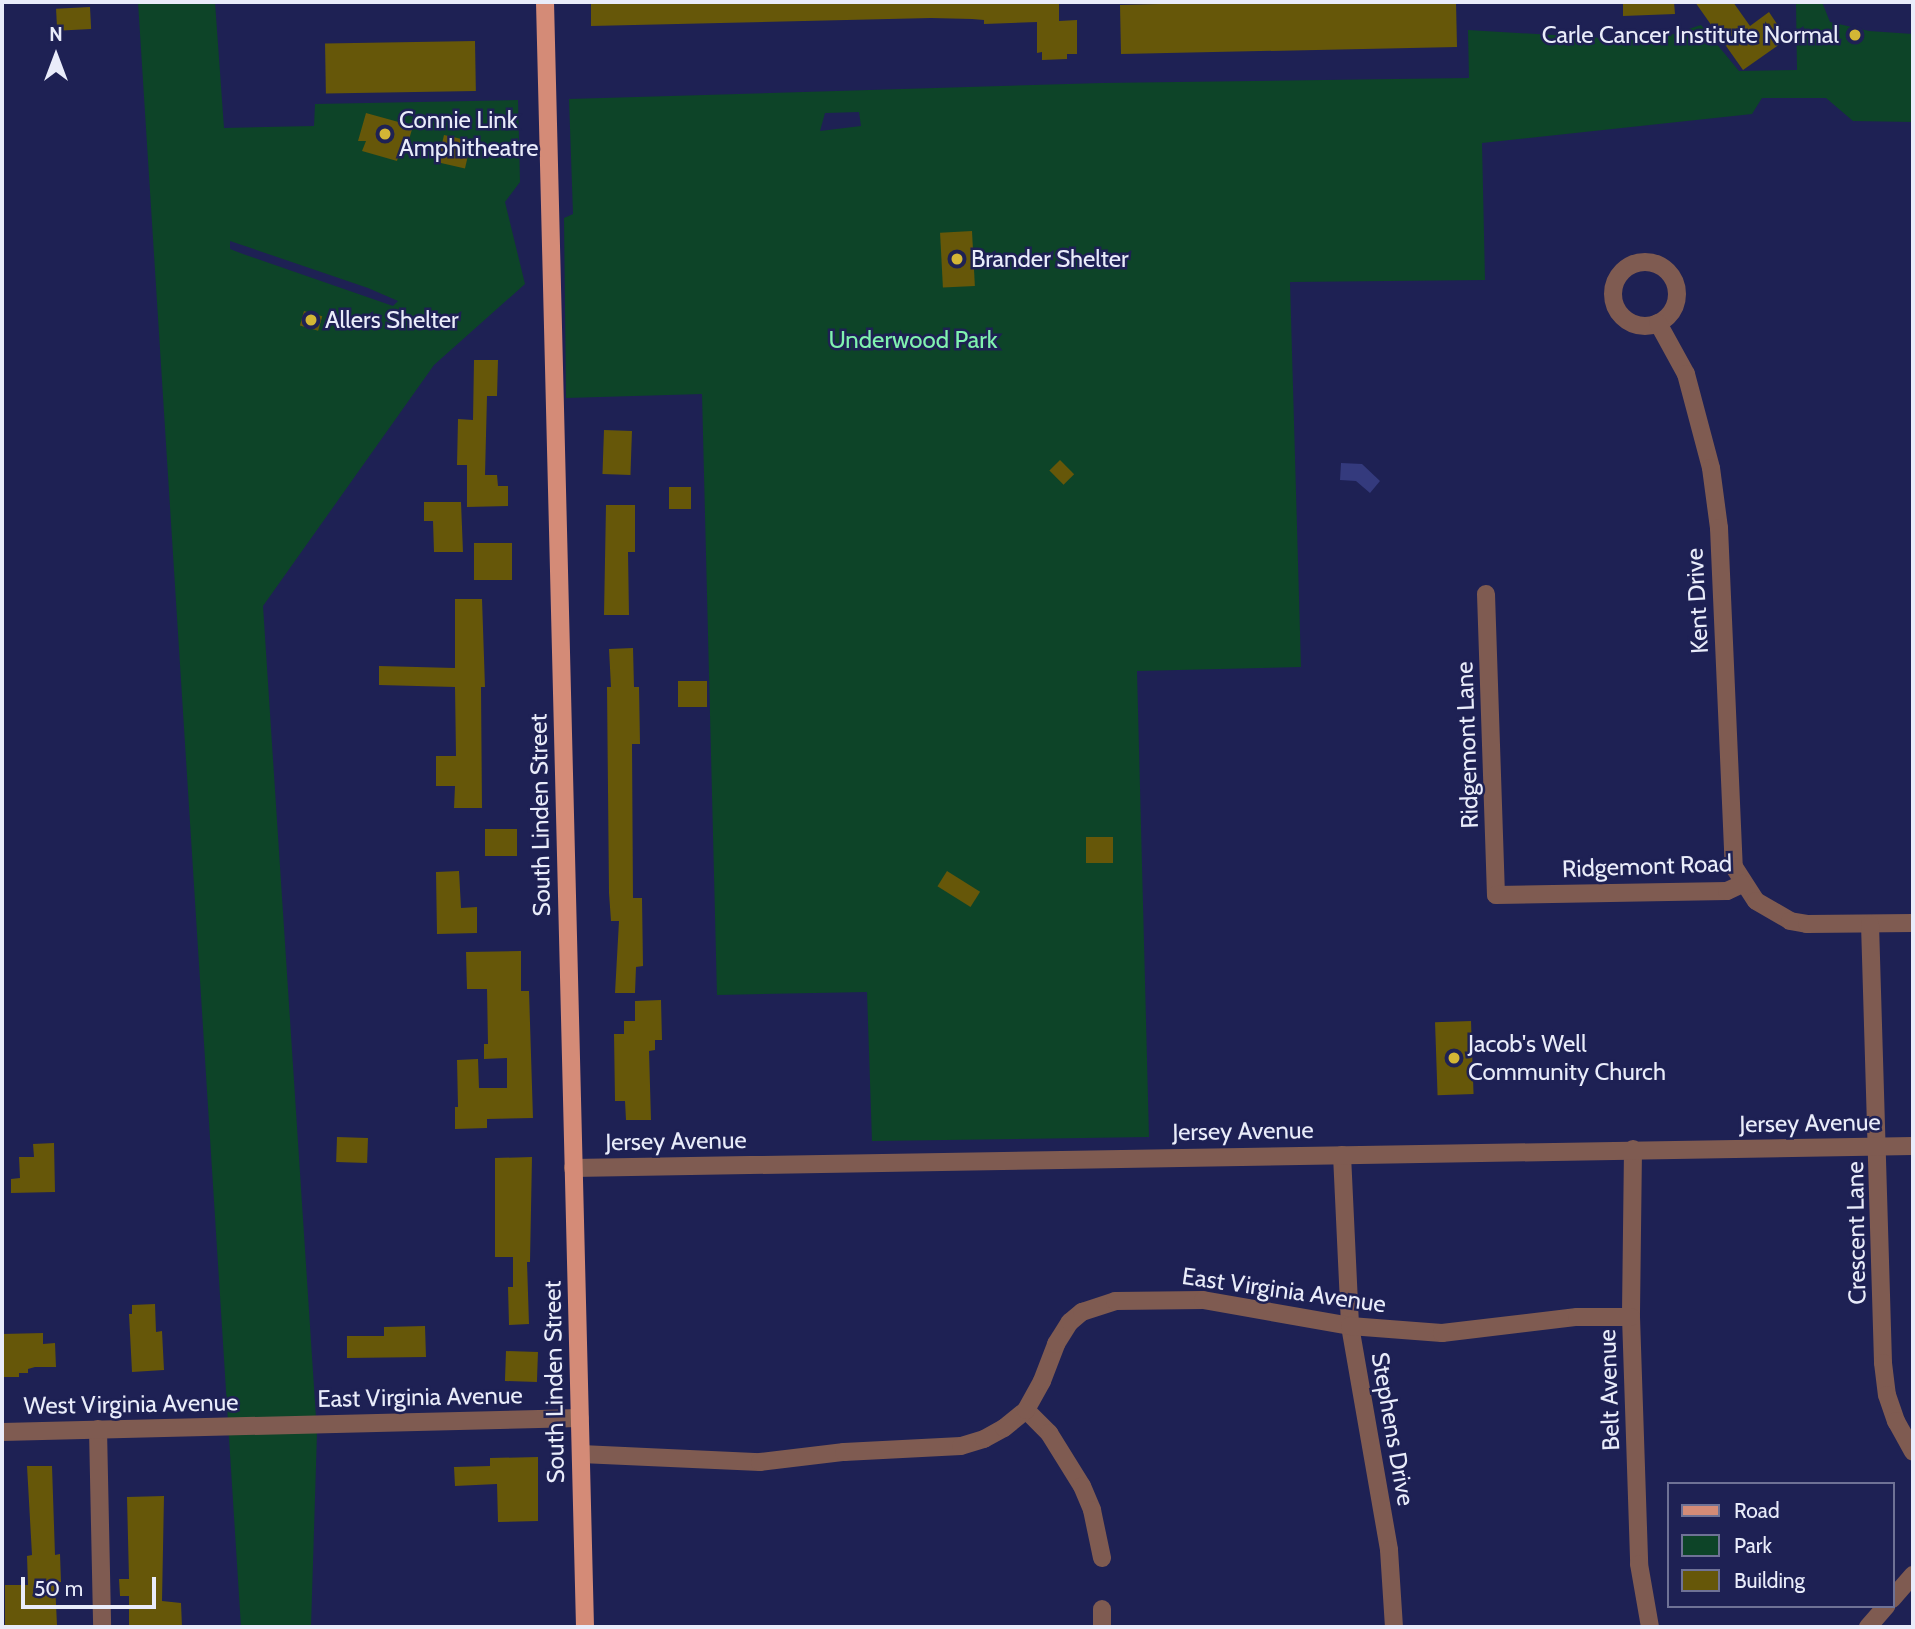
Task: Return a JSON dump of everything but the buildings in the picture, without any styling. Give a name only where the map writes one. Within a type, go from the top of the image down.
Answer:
[{"type":"main road","name":"South Linden Street","points":[[545,2],[585,1627]]},
{"type":"street","name":"Kent Drive","points":[[1658,323],[1686,374],[1711,468],[1719,528],[1731,838],[1734,867],[1742,884]]},
{"type":"street","name":"Ridgemont Lane","points":[[1486,594],[1496,895]]},
{"type":"street","name":"Ridgemont Road","points":[[1496,895],[1727,891],[1742,884],[1756,901],[1790,921],[1807,924],[1913,923]]},
{"type":"street","name":"Crescent Lane","points":[[1870,924],[1879,1146],[1883,1363],[1887,1395],[1896,1421],[1913,1452]]},
{"type":"street","name":"Jersey Avenue","points":[[573,1168],[1913,1146]]},
{"type":"street","name":"Belt Avenue","points":[[1633,1149],[1631,1317],[1639,1564],[1650,1627]]},
{"type":"street","name":"Stephens Drive","points":[[1342,1155],[1350,1326],[1389,1550],[1394,1627]]},
{"type":"street","name":"East Virginia Avenue","points":[[580,1454],[760,1462],[844,1452],[940,1448],[984,1439],[1026,1410],[1042,1381],[1056,1344],[1070,1322],[1082,1312],[1115,1301],[1203,1300],[1350,1326],[1442,1332],[1577,1317],[1631,1317]]},
{"type":"street","points":[[1026,1410],[1049,1433],[1082,1486],[1092,1510],[1102,1558]]},
{"type":"street","name":"East Virginia Avenue","points":[[262,1425],[580,1418]]},
{"type":"street","name":"West Virginia Avenue","points":[[2,1432],[262,1425]]},
{"type":"street","points":[[98,1429],[102,1627]]},
{"type":"street","points":[[1894,1597],[1913,1575]]},
{"type":"street","points":[[1868,1627],[1884,1608]]},
{"type":"street","points":[[1102,1609],[1102,1627]]},
{"type":"green space","points":[[138,2],[215,2],[224,128],[314,126],[315,104],[518,100],[520,182],[505,202],[525,284],[434,365],[263,606],[317,1433],[311,1627],[241,1627]],"holes":[[[230,241],[368,288],[398,301],[393,306],[243,254],[230,249]]]},
{"type":"green space","name":"Underwood Park","points":[[1796,2],[1822,2],[1830,22],[1869,31],[1913,34],[1913,122],[1853,121],[1826,98],[1762,98],[1752,114],[1482,143],[1485,280],[1290,282],[1301,667],[1137,671],[1149,1137],[872,1141],[867,992],[717,995],[702,394],[566,398],[564,218],[573,214],[569,99],[1102,83],[1469,78],[1468,30],[1652,41],[1701,25],[1739,71],[1797,70]],"holes":[[[859,112],[861,126],[820,131],[825,113]]]},
{"type":"shaded area","points":[[1341,463],[1362,464],[1380,481],[1370,493],[1356,481],[1340,480]]},
{"type":"place","name":"Carle Cancer Institute Normal","points":[[1855,35]]},
{"type":"place","name":"Connie Link Amphitheatre","points":[[385,134]]},
{"type":"place","name":"Brander Shelter","points":[[957,259]]},
{"type":"place","name":"Allers Shelter","points":[[311,320]]},
{"type":"place","name":"Jacob's Well Community Church","points":[[1454,1058]]}]
